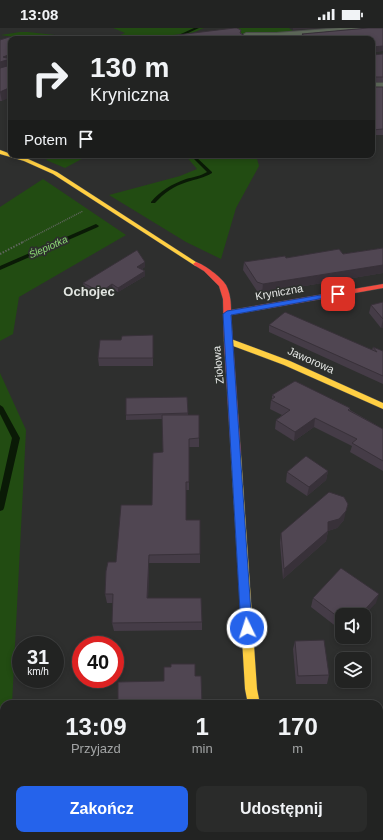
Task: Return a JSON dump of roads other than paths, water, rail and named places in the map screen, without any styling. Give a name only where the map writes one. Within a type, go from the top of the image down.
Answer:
[{"type":"street","points":[[246,36],[276,36],[380,28]]},
{"type":"street","name":"Ziołowa","points":[[20,158],[50,171],[102,203],[214,276],[222,285],[227,298],[228,341],[251,689],[253,700]]},
{"type":"street","name":"Kryniczna","points":[[227,314],[383,286]]},
{"type":"street","name":"Jaworowa","points":[[228,341],[260,351],[291,364],[383,406]]},
{"type":"waterway","name":"Ślepiotka","points":[[179,36],[197,28]]},
{"type":"waterway","name":"Ślepiotka","points":[[153,202],[161,194],[174,186],[210,172],[194,158]]},
{"type":"waterway","name":"Ślepiotka","points":[[0,268],[96,226]]},
{"type":"waterway","name":"Ślepiotka","points":[[0,407],[16,438],[0,508]]},
{"type":"district","name":"Ochojec","points":[[89,291]]}]
